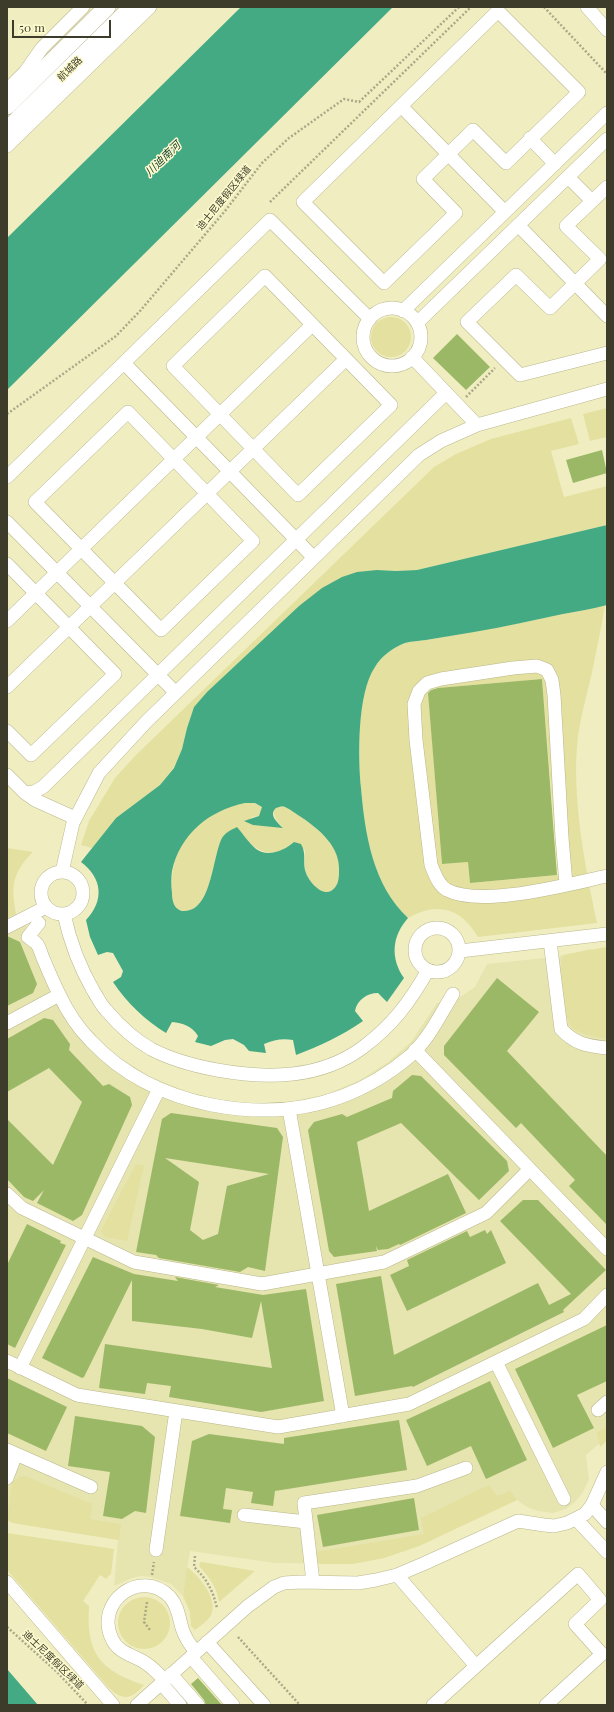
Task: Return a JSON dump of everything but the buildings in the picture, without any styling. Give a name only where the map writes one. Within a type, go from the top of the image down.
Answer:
[{"type":"main road","name":"航城路","points":[[7,106],[107,7]]},
{"type":"main road","name":"航城路","points":[[7,130],[132,7]]},
{"type":"street","points":[[7,90],[25,72],[42,48],[83,7]]},
{"type":"street","points":[[7,146],[150,7]]},
{"type":"street","points":[[587,7],[607,30]]},
{"type":"street","points":[[498,11],[579,92],[530,138],[506,163],[473,130],[423,179],[456,213],[384,283],[303,202],[498,11]]},
{"type":"street","points":[[401,106],[505,212]]},
{"type":"street","points":[[403,311],[607,113]]},
{"type":"street","points":[[530,138],[555,164]]},
{"type":"street","points":[[417,324],[607,139]]},
{"type":"street","points":[[568,177],[592,202]]},
{"type":"street","points":[[607,187],[566,226],[603,256],[575,284],[550,308],[516,275],[467,322],[520,375],[607,353]]},
{"type":"street","points":[[7,477],[270,220],[370,318]]},
{"type":"street","points":[[518,225],[607,316]]},
{"type":"street","points":[[265,276],[312,325],[391,405],[298,495],[173,366],[265,276]]},
{"type":"street","points":[[385,309],[403,311],[411,316],[417,324],[420,332],[420,341],[417,350],[412,358],[404,363],[395,366],[385,365],[372,358],[364,346],[363,337],[365,327],[370,318],[385,309]]},
{"type":"street","points":[[7,621],[312,325]]},
{"type":"street","points":[[412,358],[477,425]]},
{"type":"street","points":[[7,687],[206,492],[346,359]]},
{"type":"street","points":[[124,363],[314,558]]},
{"type":"street","points":[[62,872],[72,823],[99,773],[176,693],[419,455],[441,441],[477,425],[607,389]]},
{"type":"street","points":[[25,793],[34,792],[43,787],[446,393]]},
{"type":"street","points":[[128,412],[173,459],[253,541],[161,630],[35,502],[128,412]]},
{"type":"street","points":[[7,522],[176,693]]},
{"type":"street","points":[[7,564],[114,674],[31,755],[7,731]]},
{"type":"street","points":[[566,884],[554,695],[552,680],[547,670],[537,666],[513,668],[441,679],[427,683],[419,691],[414,704],[416,740],[431,865],[437,880],[446,889],[462,895],[485,897],[522,892],[566,884],[607,876]]},
{"type":"street","points":[[7,775],[25,793],[35,800],[75,818]]},
{"type":"street","points":[[62,872],[68,873],[75,877],[82,888],[82,895],[76,908],[71,912],[57,914],[46,907],[40,894],[44,881],[55,873],[62,872]]},
{"type":"street","points":[[7,927],[46,907]]},
{"type":"street","points":[[64,914],[74,951],[84,976],[105,1009],[128,1032],[150,1049],[168,1058],[198,1067],[235,1074],[268,1076],[302,1073],[336,1062],[355,1052],[362,1048],[389,1025],[403,1010],[412,998],[428,970]]},
{"type":"street","points":[[39,923],[28,937],[37,944],[59,995],[73,1018],[86,1035],[110,1059],[140,1080],[159,1089],[194,1101],[237,1109],[263,1111],[289,1109],[328,1101],[357,1091],[374,1082],[415,1050],[431,1030],[453,994]]},
{"type":"street","points":[[437,928],[450,932],[459,943],[460,951],[458,958],[449,969],[442,972],[428,970],[417,960],[415,945],[418,938],[423,932],[437,928]]},
{"type":"street","points":[[460,951],[607,934]]},
{"type":"street","points":[[550,941],[561,1029],[569,1038],[586,1045],[607,1048]]},
{"type":"street","points":[[7,1023],[59,995]]},
{"type":"street","points":[[415,1050],[607,1249]]},
{"type":"street","points":[[20,1368],[159,1089]]},
{"type":"street","points":[[289,1109],[343,1416]]},
{"type":"street","points":[[7,1194],[22,1208],[134,1262],[262,1284],[384,1262],[486,1213],[530,1169]]},
{"type":"street","points":[[7,1361],[76,1395],[278,1427],[409,1404],[584,1319],[607,1295]]},
{"type":"street","points":[[496,1362],[564,1499]]},
{"type":"street","points":[[156,1550],[176,1411]]},
{"type":"street","points":[[7,1478],[12,1452],[91,1487]]},
{"type":"street","points":[[313,1582],[304,1503],[417,1486],[466,1468]]},
{"type":"street","points":[[137,1705],[248,1606],[274,1587],[284,1583],[358,1583],[397,1575],[518,1521],[554,1526],[576,1519],[584,1514],[592,1505],[607,1472]]},
{"type":"street","points":[[592,1505],[607,1522]]},
{"type":"street","points":[[244,1515],[306,1522]]},
{"type":"street","points":[[576,1519],[607,1552]]},
{"type":"street","points":[[433,1705],[578,1574],[600,1600],[575,1624],[602,1654],[546,1705]]},
{"type":"street","points":[[397,1575],[476,1666]]},
{"type":"street","points":[[7,1582],[113,1705]]},
{"type":"street","points":[[198,1705],[154,1669],[143,1661],[121,1650],[113,1642],[108,1630],[108,1618],[111,1607],[118,1597],[127,1590],[138,1586],[150,1586],[161,1590],[170,1598],[177,1607],[182,1629],[193,1654],[232,1705]]},
{"type":"street","points":[[207,1642],[264,1705]]},
{"type":"street","points":[[166,1679],[180,1705]]},
{"type":"path","name":"迪士尼度假区绿道","points":[[7,414],[116,336],[140,311],[225,211],[262,163],[289,138],[344,99],[359,102],[459,7]]},
{"type":"path","points":[[270,202],[471,7]]},
{"type":"path","points":[[544,7],[607,74]]},
{"type":"path","points":[[465,398],[496,366]]},
{"type":"path","points":[[195,1556],[194,1567],[210,1586],[217,1608]]},
{"type":"path","points":[[147,1602],[144,1622],[150,1630]]},
{"type":"path","name":"迪士尼度假区绿道","points":[[7,1627],[57,1672],[88,1705]]},
{"type":"path","points":[[238,1637],[300,1705]]},
{"type":"shaded area","points":[[391,317],[399,319],[405,323],[409,329],[411,337],[409,345],[405,351],[399,355],[391,357],[383,355],[377,351],[373,345],[371,337],[373,329],[377,323],[383,319]]},
{"type":"shaded area","points":[[607,408],[607,437],[590,441],[583,414]]},
{"type":"shaded area","points":[[571,418],[579,444],[551,451],[564,497],[607,486],[607,525],[417,570],[377,570],[299,606],[207,692],[194,707],[182,749],[174,767],[160,785],[116,818],[92,848],[81,845],[89,821],[115,778],[136,755],[434,467],[456,454],[491,439]]},
{"type":"shaded area","points":[[605,605],[579,729],[576,759],[576,782],[580,830],[597,923],[478,937],[464,919],[448,910],[429,910],[408,918],[396,905],[386,890],[379,875],[368,841],[365,824],[359,760],[360,726],[365,692],[369,677],[375,666],[389,652],[408,642],[494,628]],"holes":[[[542,679],[558,875],[470,883],[468,862],[442,864],[428,689]]]},
{"type":"shaded area","points":[[245,803],[255,803],[262,807],[259,816],[251,817],[253,825],[283,827],[275,818],[274,811],[278,807],[283,807],[293,811],[320,832],[327,839],[337,854],[339,874],[336,887],[332,891],[324,892],[312,884],[305,869],[305,850],[294,842],[283,850],[272,853],[261,851],[250,843],[217,852],[203,898],[199,904],[190,910],[179,910],[174,904],[171,887],[174,863],[179,850],[187,838],[206,819],[218,812]]},
{"type":"shaded area","points":[[7,848],[33,852],[17,873],[14,888],[16,914],[7,918]]},
{"type":"shaded area","points":[[16,914],[33,934],[42,939],[58,979],[78,1016],[108,1050],[149,1076],[188,1092],[223,1101],[261,1104],[293,1101],[327,1094],[360,1080],[388,1062],[411,1042],[437,1003],[460,997],[475,987],[487,964],[554,957],[591,949],[607,991],[607,1437],[586,1455],[589,1479],[583,1492],[576,1501],[566,1509],[553,1513],[538,1511],[527,1507],[517,1500],[419,1546],[384,1558],[352,1564],[275,1563],[190,1551],[183,1596],[171,1584],[151,1577],[142,1576],[132,1578],[114,1586],[118,1540],[13,1523],[7,1520],[7,918]]},
{"type":"shaded area","points":[[606,947],[607,1039],[581,1033],[570,1025],[563,998],[561,977],[561,962],[564,955]]},
{"type":"shaded area","points":[[136,1164],[144,1165],[127,1241],[105,1237],[101,1231]]},
{"type":"shaded area","points":[[607,1427],[607,1441],[600,1447],[597,1432]]},
{"type":"shaded area","points":[[25,1476],[92,1504],[90,1519],[121,1524],[119,1540],[13,1523],[7,1520],[12,1482]]},
{"type":"shaded area","points":[[489,1485],[496,1495],[501,1495],[510,1491],[517,1500],[419,1546],[384,1558],[352,1564],[319,1564],[316,1552],[424,1534],[421,1518]]},
{"type":"shaded area","points":[[7,1533],[114,1549],[111,1574],[106,1579],[100,1575],[83,1601],[89,1606],[90,1636],[93,1648],[98,1658],[116,1673],[144,1685],[135,1694],[126,1697],[113,1692],[9,1572],[7,1568]]},
{"type":"shaded area","points":[[200,1562],[255,1571],[219,1602],[212,1582],[199,1566]]},
{"type":"shaded area","points":[[187,1567],[197,1576],[206,1588],[210,1595],[213,1609],[210,1617],[195,1630],[191,1626],[190,1612],[183,1596]]},
{"type":"shaded area","points":[[144,1597],[154,1599],[162,1605],[168,1613],[170,1623],[168,1633],[162,1641],[154,1647],[144,1649],[134,1647],[126,1641],[120,1633],[118,1623],[120,1613],[126,1605],[134,1599]]},
{"type":"water","name":"川迪南河","points":[[241,7],[393,7],[7,390],[7,238]]},
{"type":"water","points":[[607,525],[607,605],[485,630],[405,643],[392,649],[384,656],[375,667],[369,678],[362,709],[359,743],[360,775],[365,824],[368,841],[379,875],[386,890],[396,905],[408,918],[399,932],[395,947],[396,963],[404,978],[387,1002],[378,993],[366,996],[360,1000],[355,1011],[363,1021],[330,1040],[296,1055],[293,1040],[285,1039],[271,1041],[264,1044],[266,1053],[249,1051],[244,1045],[233,1039],[225,1040],[211,1046],[195,1042],[198,1036],[196,1033],[190,1027],[180,1023],[172,1022],[166,1033],[137,1010],[124,997],[113,982],[121,977],[123,971],[113,953],[107,952],[98,955],[90,937],[86,920],[96,905],[98,897],[97,882],[88,868],[81,862],[116,818],[160,785],[174,768],[182,749],[194,707],[207,692],[299,606],[322,588],[342,577],[357,572],[377,570],[417,570]],"holes":[[[245,803],[255,803],[262,807],[259,816],[244,821],[253,825],[283,828],[275,819],[273,813],[276,808],[284,807],[291,810],[315,827],[328,840],[333,847],[339,863],[339,877],[338,883],[335,887],[331,891],[324,892],[316,887],[310,880],[305,869],[304,851],[301,844],[294,842],[286,848],[276,852],[261,852],[253,847],[237,827],[226,834],[221,840],[203,899],[197,906],[190,910],[184,911],[176,908],[171,885],[172,871],[176,858],[189,835],[198,826],[220,811]]]},
{"type":"water","points":[[7,1669],[38,1705],[7,1705]]}]
